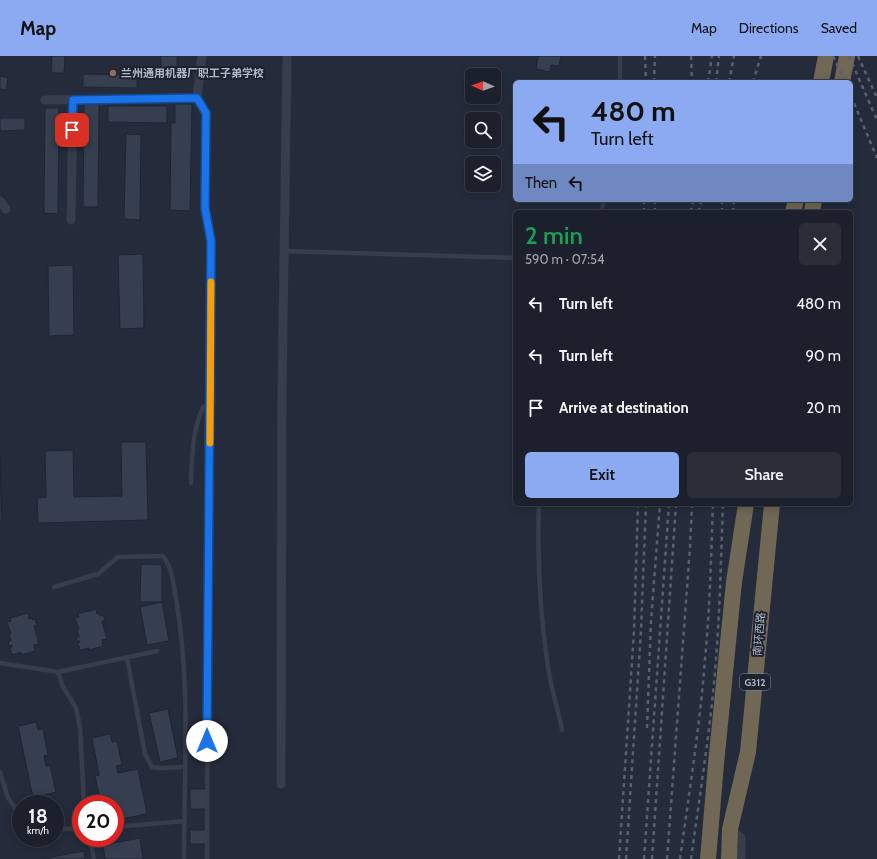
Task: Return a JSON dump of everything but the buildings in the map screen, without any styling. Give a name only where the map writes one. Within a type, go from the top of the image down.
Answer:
[{"type":"highway","points":[[821,80],[826,56]]},
{"type":"highway","points":[[842,80],[847,56]]},
{"type":"highway","name":"G312","points":[[708,859],[734,582],[746,506]]},
{"type":"highway","name":"南环西路","points":[[729,859],[730,829],[748,752],[772,506]]},
{"type":"street","points":[[202,56],[197,98],[206,113],[205,208],[211,241],[211,404]]},
{"type":"street","points":[[281,784],[284,251],[287,56]]},
{"type":"street","points":[[45,100],[197,98]]},
{"type":"street","points":[[71,220],[73,100]]},
{"type":"street","points":[[0,201],[6,209]]},
{"type":"street","points":[[730,829],[741,838],[742,859]]},
{"type":"lane","points":[[620,56],[620,80]]},
{"type":"lane","points":[[284,251],[513,258]]},
{"type":"lane","points":[[191,483],[193,438],[197,420],[203,407],[211,404],[207,859]]},
{"type":"lane","points":[[539,506],[539,573],[544,636],[548,668],[562,730]]},
{"type":"lane","points":[[54,587],[98,574],[118,557],[163,556],[170,565],[179,615],[185,693],[184,859]]},
{"type":"lane","points":[[0,663],[58,672],[157,651]]},
{"type":"lane","points":[[126,658],[145,754],[152,767],[185,767]]},
{"type":"lane","points":[[58,672],[64,687],[76,708],[80,727],[84,795]]},
{"type":"lane","points":[[0,772],[8,798],[12,804]]},
{"type":"lane","points":[[124,826],[184,821]]},
{"type":"lane","points":[[92,847],[94,859]]},
{"type":"railway","points":[[645,56],[646,80]]},
{"type":"railway","points":[[654,80],[655,56]]},
{"type":"railway","points":[[691,56],[692,80]]},
{"type":"railway","points":[[708,80],[712,56]]},
{"type":"railway","points":[[716,80],[719,56]]},
{"type":"railway","points":[[729,80],[734,56]]},
{"type":"railway","points":[[754,80],[761,56]]},
{"type":"railway","points":[[833,56],[844,80]]},
{"type":"railway","points":[[849,56],[877,120]]},
{"type":"railway","points":[[858,56],[877,98]]},
{"type":"railway","points":[[853,101],[877,158]]},
{"type":"railway","points":[[644,202],[644,210]]},
{"type":"railway","points":[[655,202],[655,210]]},
{"type":"railway","points":[[691,210],[693,202]]},
{"type":"railway","points":[[699,210],[701,202]]},
{"type":"railway","points":[[722,202],[722,210]]},
{"type":"railway","points":[[733,210],[734,202]]},
{"type":"railway","points":[[619,859],[634,631],[638,506]]},
{"type":"railway","points":[[626,859],[641,630],[646,506]]},
{"type":"railway","points":[[647,728],[651,621],[660,506]]},
{"type":"railway","points":[[644,859],[669,506]]},
{"type":"railway","points":[[652,859],[676,506]]},
{"type":"railway","points":[[667,859],[692,506]]},
{"type":"railway","points":[[680,859],[703,684],[707,640],[713,506]]},
{"type":"railway","points":[[691,859],[714,684],[723,506]]},
{"type":"slow traffic","points":[[210,443],[211,282]]},
{"type":"place","name":"兰州通用机器厂职工子弟学校","points":[[113,73]]},
{"type":"route","points":[[72,130],[73,100],[197,98],[206,113],[205,208],[211,241],[211,404],[207,741]]}]
